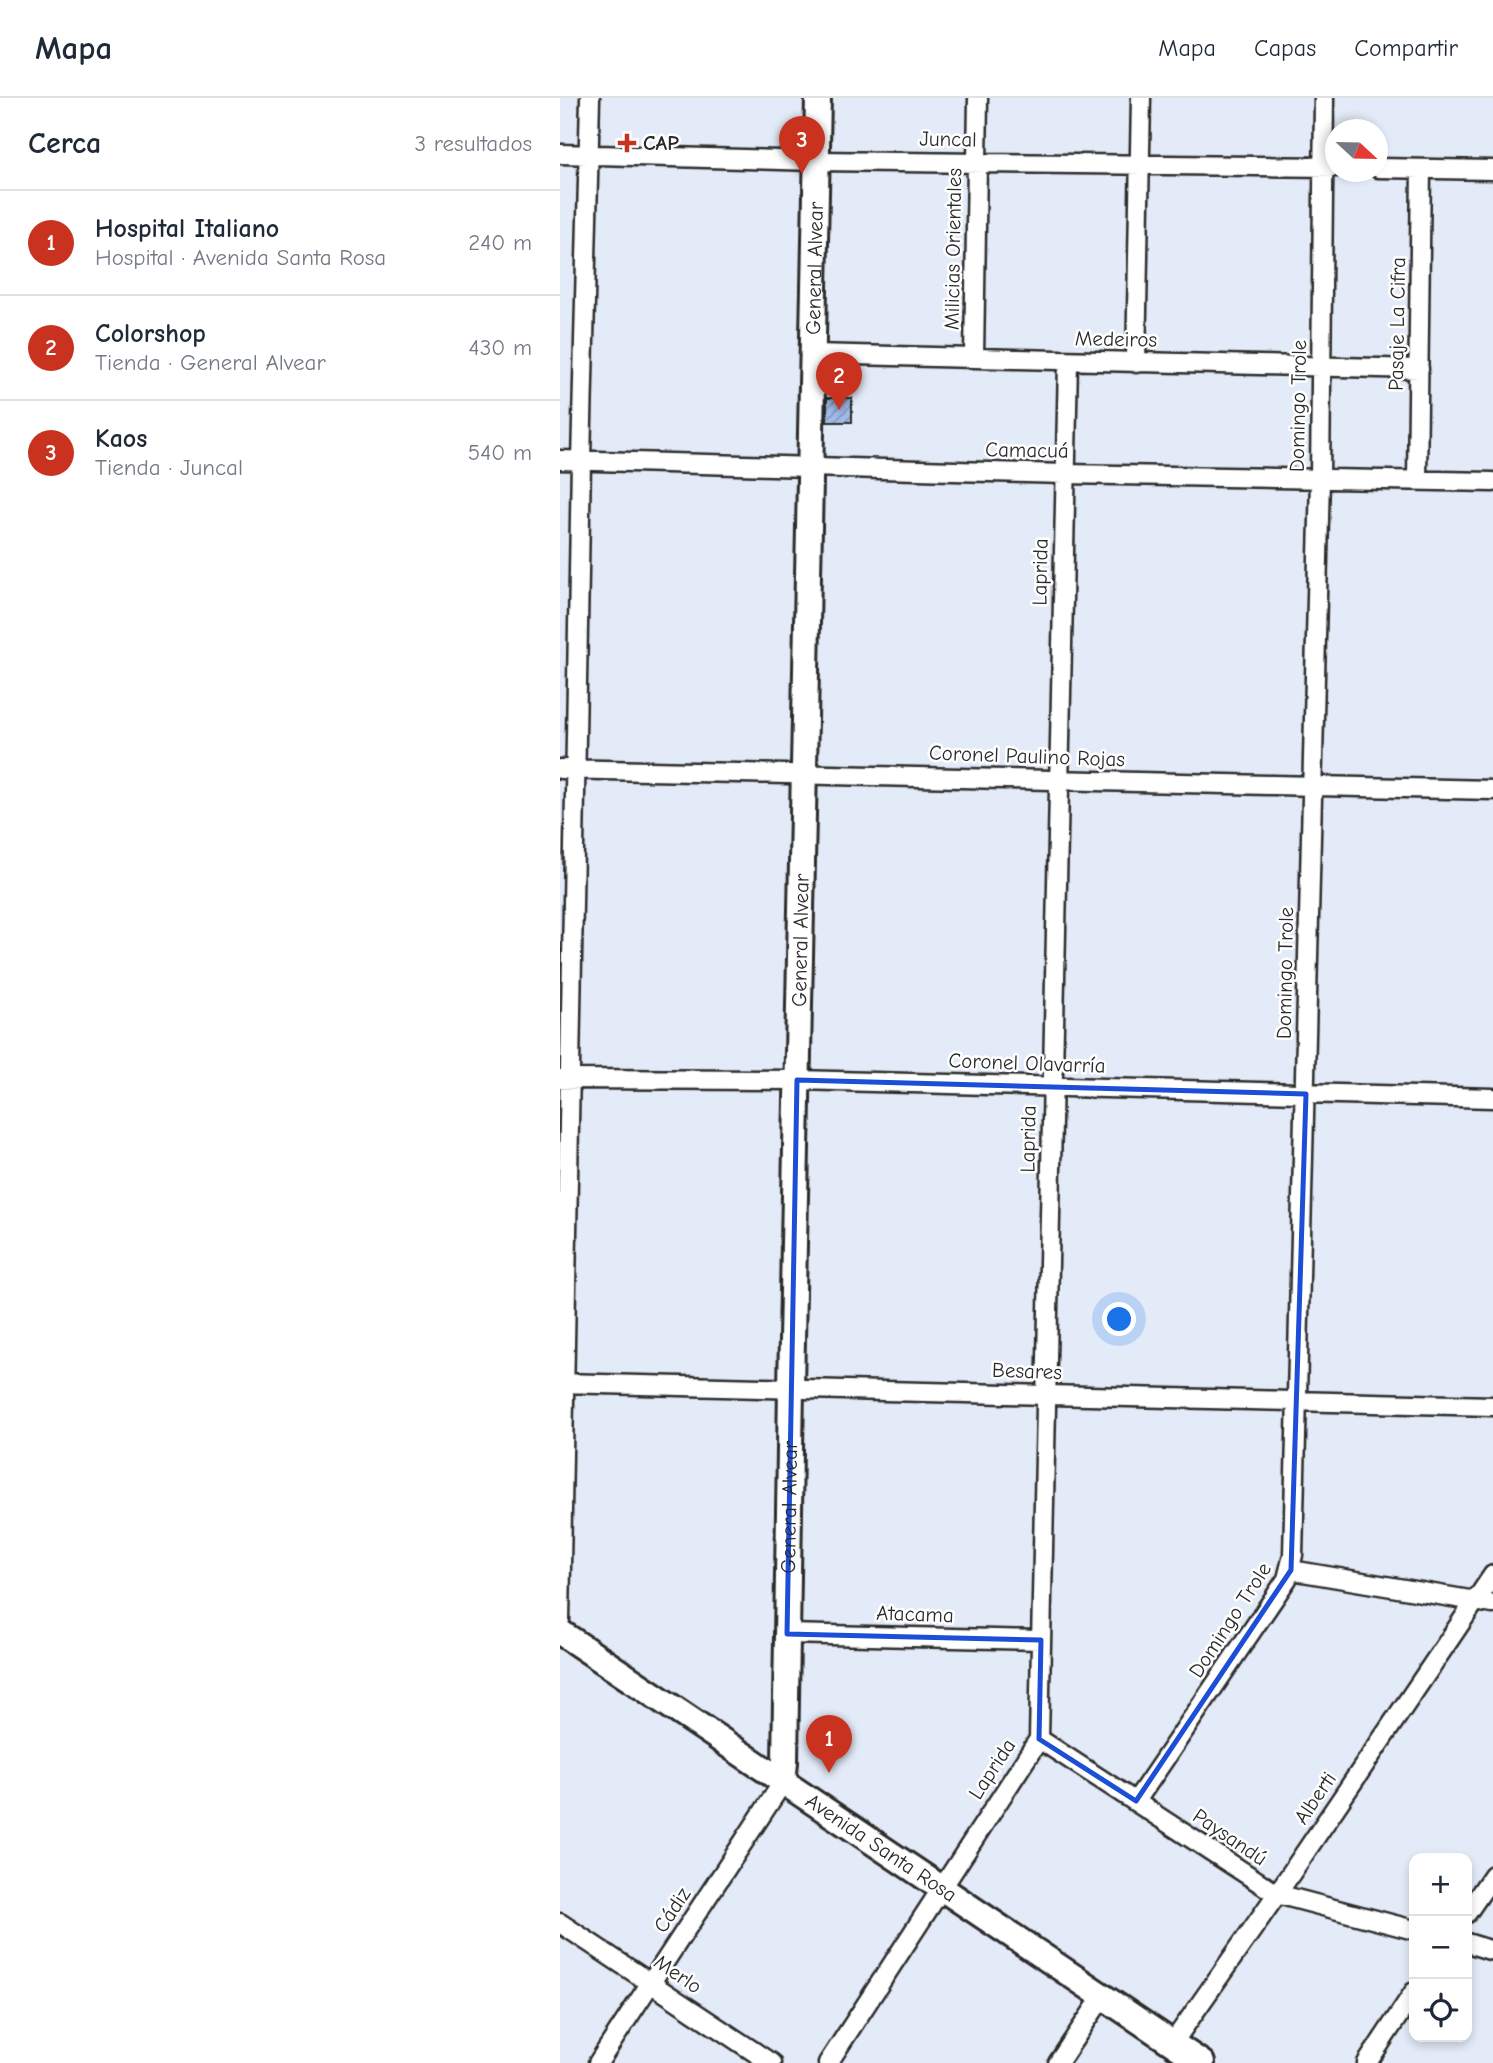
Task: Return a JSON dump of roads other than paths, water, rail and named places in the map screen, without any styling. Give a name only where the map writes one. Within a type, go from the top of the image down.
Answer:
[{"type":"street","points":[[560,1620],[568,769],[581,461],[590,98]]},
{"type":"street","name":"General Alvear","points":[[783,1782],[818,98]]},
{"type":"street","name":"Milicias Orientales","points":[[974,358],[978,98]]},
{"type":"street","points":[[1136,363],[1140,98]]},
{"type":"street","name":"Domingo Trole","points":[[1324,98],[1326,119]]},
{"type":"street","name":"Juncal","points":[[560,154],[816,161],[1325,167]]},
{"type":"street","points":[[1388,168],[1493,170]]},
{"type":"street","name":"Pasaje La Cifra","points":[[1417,480],[1421,169]]},
{"type":"street","name":"Domingo Trole","points":[[1136,1801],[1287,1579],[1293,1555],[1306,1094],[1321,367],[1328,182]]},
{"type":"street","name":"Medeiros","points":[[812,354],[1419,369]]},
{"type":"street","name":"Laprida","points":[[828,2063],[1040,1739],[1068,361]]},
{"type":"street","name":"Camacuá","points":[[560,460],[1493,482]]},
{"type":"street","name":"Coronel Paulino Rojas","points":[[568,769],[1493,790]]},
{"type":"street","name":"Coronel Olavarría","points":[[565,1079],[797,1080],[1493,1098]]},
{"type":"street","name":"Besares","points":[[562,1383],[1493,1406]]},
{"type":"street","points":[[1291,1570],[1485,1602]]},
{"type":"street","name":"Alberti","points":[[1172,2044],[1485,1602],[1493,1575]]},
{"type":"street","name":"Avenida Santa Rosa","points":[[560,1632],[1202,2063]]},
{"type":"street","name":"Atacama","points":[[787,1634],[1041,1640]]},
{"type":"street","name":"Paysandú","points":[[1040,1739],[1277,1894],[1409,1929]]},
{"type":"street","name":"Cádiz","points":[[598,2063],[783,1782]]},
{"type":"street","points":[[1472,1906],[1493,1875]]},
{"type":"street","name":"Merlo","points":[[560,1923],[771,2063]]},
{"type":"street","points":[[1472,1945],[1493,1951]]},
{"type":"street","points":[[1058,2063],[1103,1996]]},
{"type":"street","points":[[1367,2063],[1409,2000]]},
{"type":"place","name":"CAP","points":[[627,143]]},
{"type":"place","name":"Kaos","points":[[802,174]]},
{"type":"place","name":"Colorshop","points":[[839,410]]},
{"type":"place","name":"Hospital Italiano","points":[[829,1773]]}]
